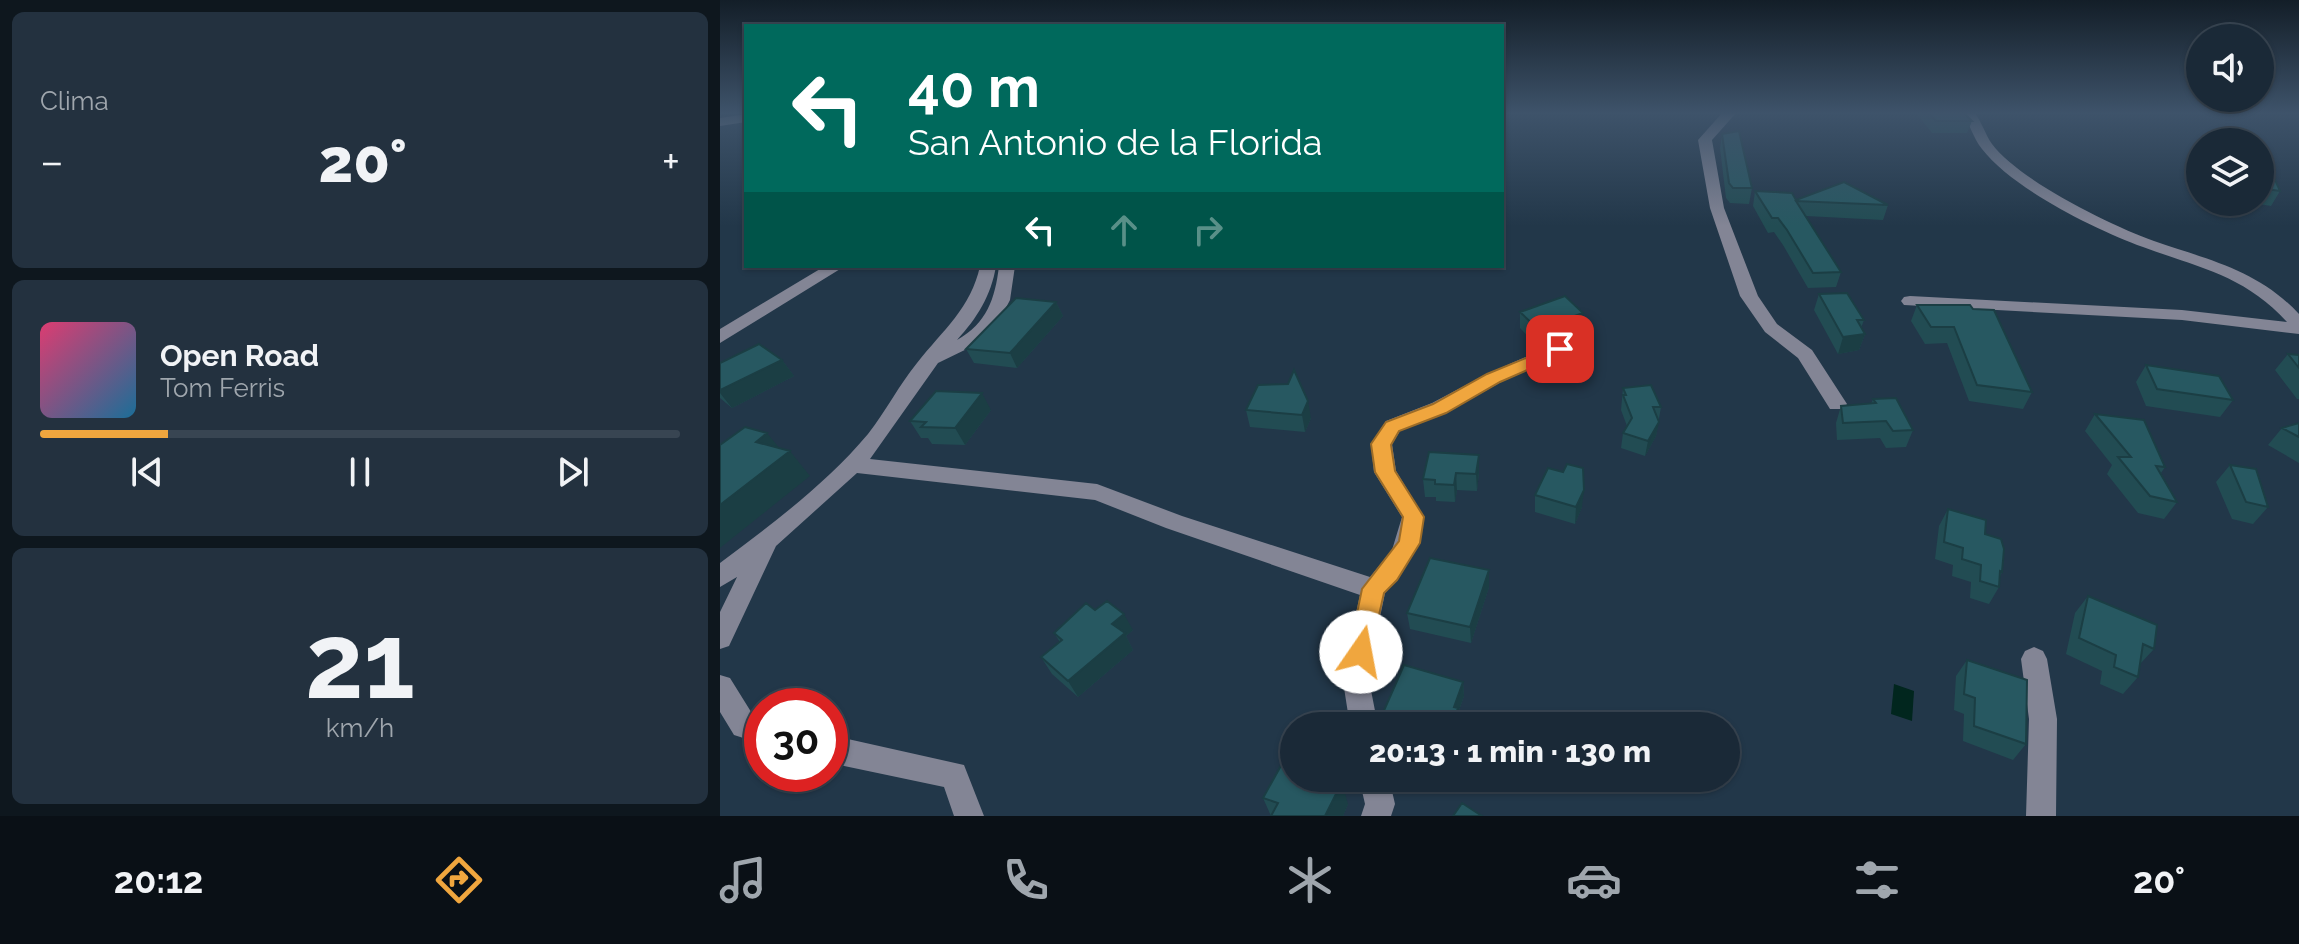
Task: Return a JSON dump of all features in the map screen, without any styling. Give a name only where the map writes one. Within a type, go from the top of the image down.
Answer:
[{"type":"street","points":[[1707,150],[1717,208],[1749,296],[1771,328],[1805,354],[1837,404]]},
{"type":"street","points":[[1990,150],[2053,195],[2121,234],[2207,261],[2250,279],[2280,301],[2299,327]]},
{"type":"street","points":[[720,337],[834,268]]},
{"type":"street","points":[[720,577],[853,465],[877,437],[928,362],[978,305],[984,292],[988,268]]},
{"type":"street","points":[[928,362],[964,343],[991,322],[1001,308],[1005,295],[1007,268]]},
{"type":"street","points":[[1910,301],[2167,314],[2299,327]]},
{"type":"street","points":[[1362,712],[1355,675],[1374,589],[1389,574],[1409,543],[1413,517],[1385,472],[1381,444],[1393,426],[1439,408],[1494,378],[1560,349]]},
{"type":"street","points":[[853,465],[1097,492],[1174,522],[1374,589]]},
{"type":"street","points":[[720,638],[766,541]]},
{"type":"street","points":[[2034,659],[2043,719],[2041,816]]},
{"type":"street","points":[[720,687],[744,726]]},
{"type":"street","points":[[848,753],[954,775],[969,816]]},
{"type":"street","points":[[1376,816],[1380,804],[1377,792]]},
{"type":"shaded area","points":[[1894,684],[1914,691],[1912,721],[1891,714]]},
{"type":"building","points":[[1724,150],[1743,150],[1752,188],[1733,188],[1729,183]]},
{"type":"building","points":[[1844,182],[1888,205],[1796,201],[1841,272],[1813,273],[1787,230],[1778,218],[1772,218],[1755,191],[1792,193],[1796,200]]},
{"type":"building","points":[[1847,293],[1864,320],[1857,320],[1865,334],[1843,337],[1819,294]]},
{"type":"building","points":[[1565,296],[1583,313],[1538,329],[1520,312]]},
{"type":"building","points":[[1016,298],[1056,302],[1010,353],[966,349]]},
{"type":"building","points":[[1917,305],[1970,305],[1973,309],[1994,310],[2032,392],[1977,385],[1954,327],[1931,327]]},
{"type":"building","points":[[759,344],[782,360],[720,390],[720,363]]},
{"type":"building","points":[[2288,354],[2299,355],[2299,368]]},
{"type":"building","points":[[2146,365],[2219,376],[2233,400],[2157,389]]},
{"type":"building","points":[[1294,370],[1308,401],[1302,415],[1246,410],[1258,385],[1288,384]]},
{"type":"building","points":[[1651,385],[1661,407],[1653,407],[1659,422],[1648,441],[1623,433],[1632,418],[1623,388]]},
{"type":"building","points":[[936,391],[982,393],[955,428],[921,427],[926,422],[910,421]]},
{"type":"building","points":[[1896,398],[1913,430],[1893,431],[1886,421],[1843,423],[1841,406]]},
{"type":"building","points":[[2095,414],[2144,420],[2165,467],[2156,466],[2177,502],[2150,496],[2118,457],[2131,457]]},
{"type":"building","points":[[2299,423],[2299,437],[2282,428]]},
{"type":"building","points":[[745,427],[767,433],[756,442],[790,451],[720,505],[720,445]]},
{"type":"building","points":[[1429,452],[1479,455],[1476,474],[1456,473],[1454,485],[1435,484],[1435,480],[1423,479]]},
{"type":"building","points":[[1567,464],[1583,468],[1584,490],[1576,507],[1535,495],[1548,468],[1563,472]]},
{"type":"building","points":[[2230,465],[2256,469],[2268,507],[2246,502]]},
{"type":"building","points":[[1948,509],[1986,520],[1985,534],[2001,539],[2004,549],[1999,587],[1980,581],[1981,565],[1962,559],[1963,548],[1944,542]]},
{"type":"building","points":[[1430,558],[1489,570],[1470,627],[1407,613]]},
{"type":"building","points":[[2088,596],[2157,625],[2154,649],[2143,644],[2138,677],[2114,667],[2116,655],[2079,638]]},
{"type":"building","points":[[1107,601],[1124,614],[1112,624],[1125,633],[1068,681],[1041,657],[1062,640],[1054,633],[1086,603],[1095,610]]},
{"type":"building","points":[[1967,660],[2027,680],[2026,744],[1974,726],[1975,698],[1964,694]]},
{"type":"building","points":[[1404,665],[1463,682],[1454,707],[1458,708],[1456,712],[1383,712]]},
{"type":"building","points":[[1280,767],[1280,792],[1337,792],[1325,816],[1271,816],[1278,803],[1263,798]]},
{"type":"building","points":[[1462,803],[1482,816],[1453,816]]},
{"type":"route","points":[[1361,652],[1374,589],[1389,574],[1409,543],[1413,517],[1385,472],[1381,444],[1393,426],[1439,408],[1494,378],[1560,349]]}]
